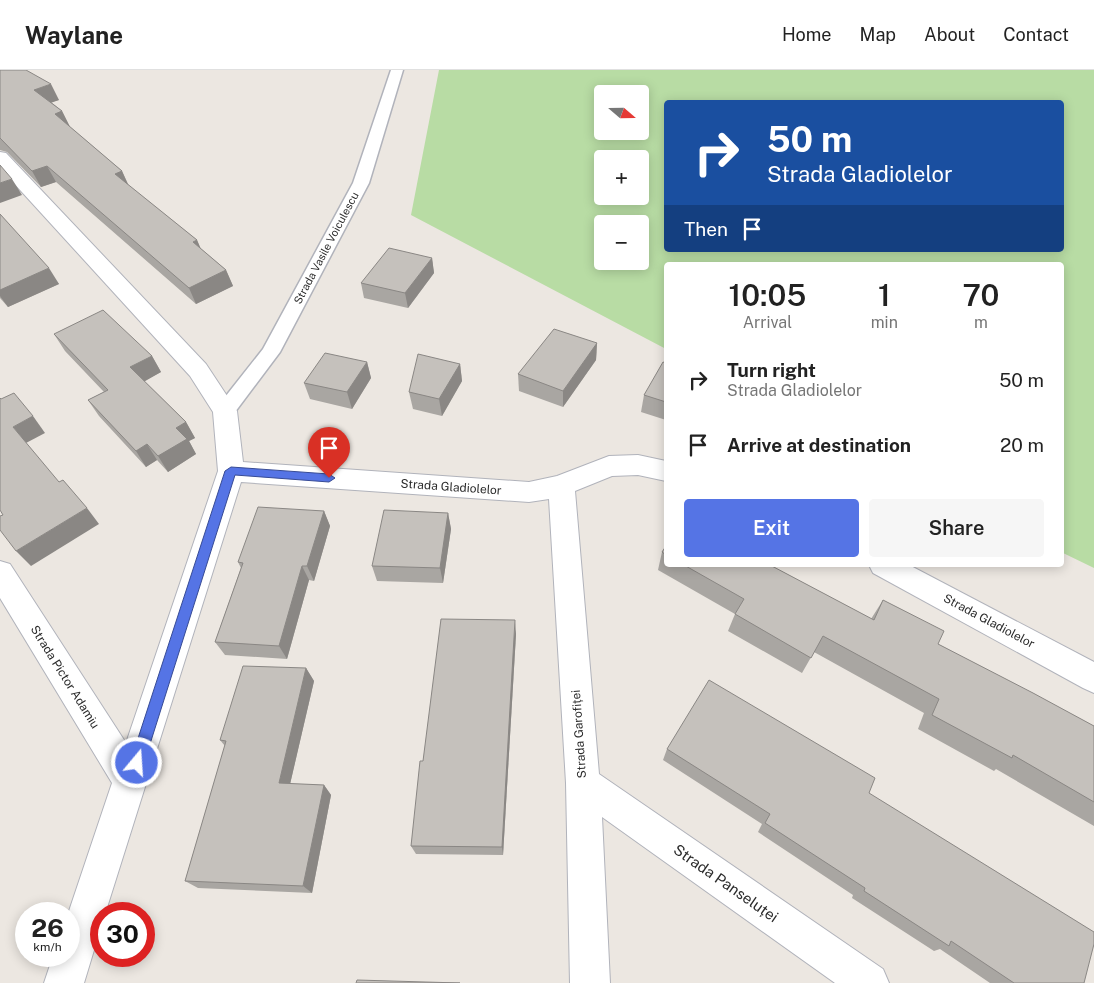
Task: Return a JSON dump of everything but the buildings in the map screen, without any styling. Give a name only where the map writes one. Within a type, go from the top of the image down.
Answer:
[{"type":"street","points":[[0,157],[198,370],[225,411],[231,471],[64,983]]},
{"type":"street","name":"Strada Gladiolelor","points":[[231,471],[529,492],[561,486],[609,466],[638,465],[664,471]]},
{"type":"street","name":"Strada Garofiței","points":[[561,486],[583,783],[590,983]]},
{"type":"street","name":"Strada Gladiolelor","points":[[887,567],[1094,678]]},
{"type":"street","name":"Strada Pictor Adamiu","points":[[0,573],[131,782]]},
{"type":"street","name":"Strada Panseluței","points":[[583,783],[868,983]]},
{"type":"lane","name":"Strada Vasile Voiculescu","points":[[225,411],[272,352],[312,272],[361,183],[397,70]]},
{"type":"green space","points":[[439,70],[1094,70],[1094,568],[1064,553],[1064,262],[664,262],[664,348],[411,215]]},
{"type":"route","points":[[137,763],[231,471],[329,478]]}]
